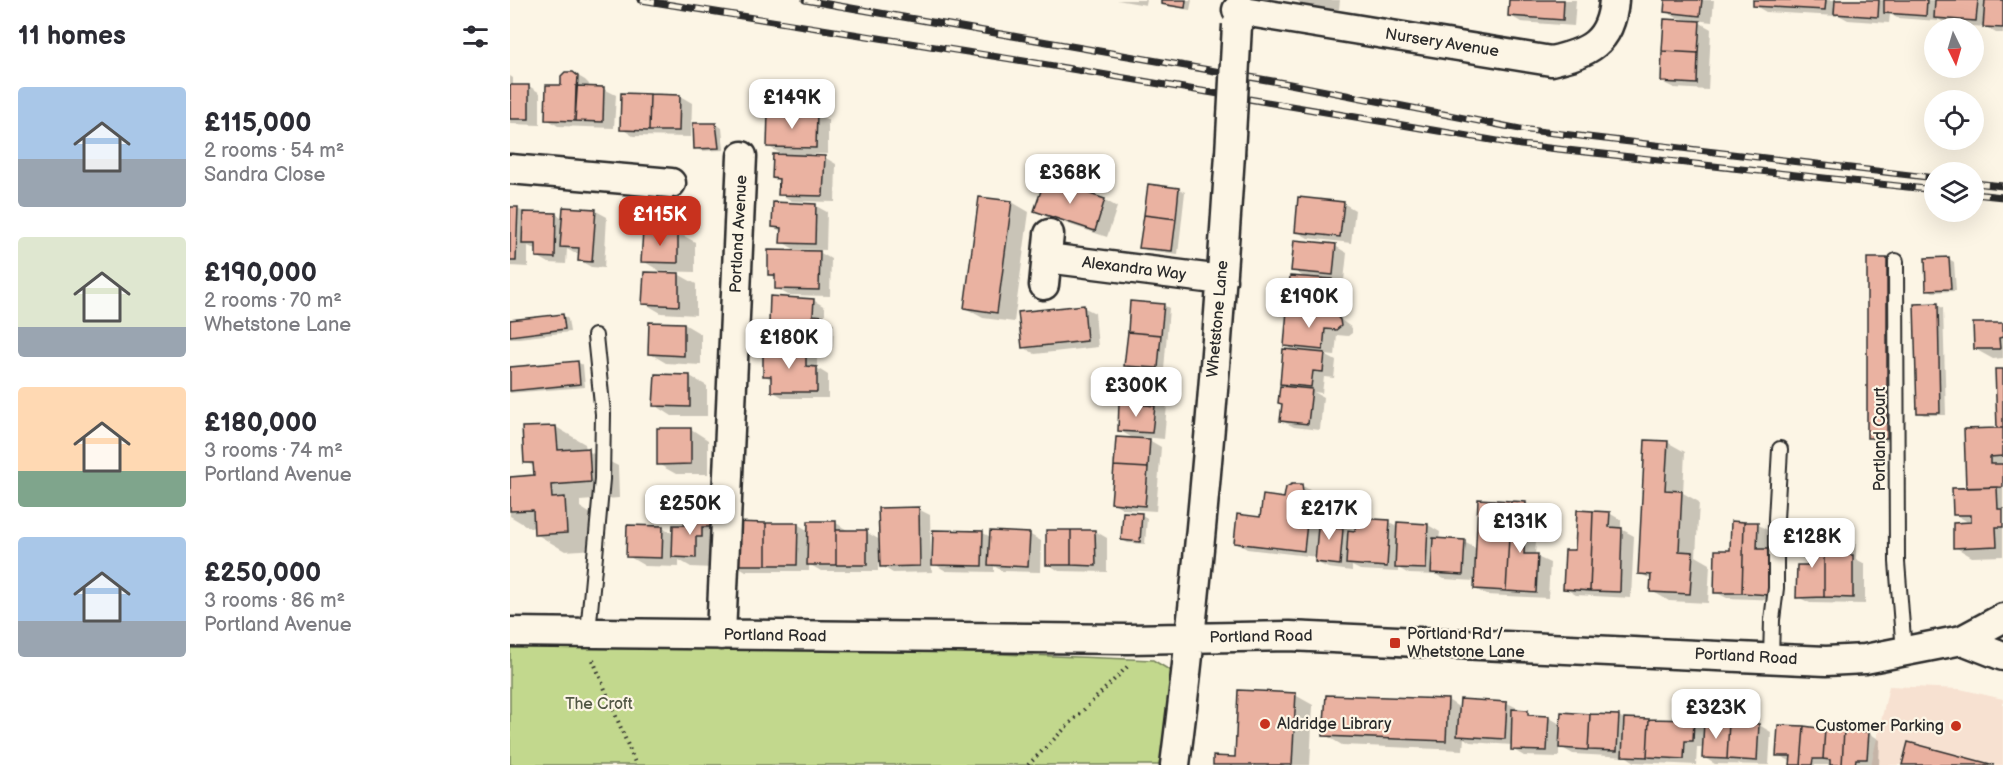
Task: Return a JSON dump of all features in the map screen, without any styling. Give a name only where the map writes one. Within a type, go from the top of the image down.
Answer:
[{"type":"street","name":"Nursery Avenue","points":[[1237,12],[1551,61],[1578,55],[1593,46],[1606,32],[1613,17],[1614,0]]},
{"type":"street","name":"Whetstone Lane","points":[[1175,765],[1191,638],[1222,280],[1237,12]]},
{"type":"street","name":"Portland Avenue","points":[[721,635],[742,156]]},
{"type":"street","points":[[510,169],[654,190]]},
{"type":"street","name":"Alexandra Way","points":[[1046,259],[1222,280]]},
{"type":"street","name":"Portland Road","points":[[510,632],[1128,639],[1289,636],[1351,646],[1436,650],[1826,661],[1865,659],[1962,640],[2003,618]]},
{"type":"street","points":[[1962,640],[2003,656]]},
{"type":"lane","name":"Portland Court","points":[[1896,261],[1897,562],[1904,652]]},
{"type":"lane","points":[[585,633],[602,479],[603,414],[595,336]]},
{"type":"lane","points":[[1771,659],[1776,588],[1776,519],[1780,449]]},
{"type":"path","points":[[585,633],[636,765]]},
{"type":"path","points":[[1028,765],[1128,666],[1128,639]]},
{"type":"shaded area","points":[[1889,686],[1960,689],[2003,699],[2003,765],[1871,765]]},
{"type":"green space","name":"The Croft","points":[[510,643],[872,649],[1153,660],[1176,674],[1164,765],[510,765]]},
{"type":"building","points":[[1161,0],[1186,0],[1185,8],[1161,4]]},
{"type":"building","points":[[1509,0],[1564,0],[1563,20],[1508,16]]},
{"type":"building","points":[[1665,0],[1702,0],[1700,16],[1664,12]]},
{"type":"building","points":[[1753,0],[1826,0],[1825,10],[1753,6]]},
{"type":"building","points":[[1835,0],[1879,0],[1878,17],[1834,14]]},
{"type":"building","points":[[1884,0],[1927,0],[1926,16],[1884,13]]},
{"type":"building","points":[[1935,0],[1978,0],[1976,18],[1934,18]]},
{"type":"building","points":[[1985,0],[2003,0],[2003,28],[1984,27]]},
{"type":"building","points":[[1664,19],[1700,21],[1698,53],[1662,51]]},
{"type":"building","points":[[1662,51],[1698,53],[1697,84],[1661,82]]},
{"type":"building","points":[[565,72],[573,72],[578,76],[575,121],[545,120],[546,85],[561,85],[561,76]]},
{"type":"building","points":[[510,85],[529,85],[529,119],[510,119]]},
{"type":"building","points":[[576,86],[604,87],[603,122],[575,121]]},
{"type":"building","points":[[621,93],[650,94],[649,131],[620,130]]},
{"type":"building","points":[[650,94],[680,95],[679,131],[649,131]]},
{"type":"building","points":[[768,111],[817,112],[816,148],[767,147]]},
{"type":"building","points":[[693,123],[716,123],[719,148],[694,149]]},
{"type":"building","points":[[773,154],[825,156],[823,196],[778,195],[779,179],[772,178]]},
{"type":"building","points":[[1045,179],[1105,199],[1095,231],[1034,211]]},
{"type":"building","points":[[1148,184],[1179,188],[1176,219],[1144,215]]},
{"type":"building","points":[[979,197],[1012,201],[997,313],[964,308]]},
{"type":"building","points":[[1298,197],[1344,202],[1340,237],[1295,232]]},
{"type":"building","points":[[773,202],[816,204],[815,244],[780,243],[781,228],[772,227]]},
{"type":"building","points":[[510,207],[518,207],[516,261],[510,261]]},
{"type":"building","points":[[563,207],[596,209],[592,262],[578,261],[579,248],[560,247]]},
{"type":"building","points":[[523,212],[556,213],[555,258],[536,257],[536,244],[522,244]]},
{"type":"building","points":[[1144,215],[1176,219],[1172,251],[1139,248]]},
{"type":"building","points":[[643,230],[678,231],[678,263],[641,262]]},
{"type":"building","points":[[1294,240],[1336,244],[1333,275],[1291,271]]},
{"type":"building","points":[[768,250],[820,251],[819,290],[775,289],[775,275],[768,275]]},
{"type":"building","points":[[1949,257],[1951,289],[1926,290],[1925,258]]},
{"type":"building","points":[[1867,258],[1887,258],[1887,438],[1867,438]]},
{"type":"building","points":[[644,272],[679,273],[679,306],[642,304]]},
{"type":"building","points":[[1290,276],[1332,279],[1330,312],[1287,309]]},
{"type":"building","points":[[770,296],[814,299],[813,315],[823,316],[821,342],[777,340],[778,323],[769,323]]},
{"type":"building","points":[[1130,301],[1164,304],[1161,335],[1128,332]]},
{"type":"building","points":[[1938,303],[1940,413],[1917,413],[1914,304]]},
{"type":"building","points":[[1084,305],[1087,341],[1022,348],[1018,312]]},
{"type":"building","points":[[1287,310],[1336,315],[1341,326],[1336,330],[1325,329],[1323,350],[1284,346]]},
{"type":"building","points":[[563,314],[565,329],[510,336],[510,320]]},
{"type":"building","points":[[649,322],[684,323],[684,356],[648,354]]},
{"type":"building","points":[[1973,323],[2003,323],[2003,337],[1999,338],[2000,349],[1974,349]]},
{"type":"building","points":[[1128,332],[1161,335],[1158,368],[1124,366]]},
{"type":"building","points":[[763,347],[806,347],[806,366],[817,367],[817,392],[771,392],[771,376],[763,376]]},
{"type":"building","points":[[1283,349],[1325,353],[1323,372],[1313,371],[1311,387],[1280,384]]},
{"type":"building","points":[[578,361],[580,384],[510,391],[510,367]]},
{"type":"building","points":[[1995,369],[2003,369],[2003,428],[1997,428]]},
{"type":"building","points":[[1113,370],[1158,374],[1155,406],[1119,402],[1121,385],[1112,384]]},
{"type":"building","points":[[655,374],[690,375],[690,407],[653,406]]},
{"type":"building","points":[[1280,386],[1312,389],[1308,424],[1280,421],[1282,404],[1278,403]]},
{"type":"building","points":[[1119,402],[1155,406],[1152,433],[1118,431]]},
{"type":"building","points":[[556,426],[558,450],[589,448],[591,482],[551,485],[552,498],[565,497],[567,533],[534,535],[533,510],[510,511],[510,477],[534,475],[533,463],[524,463],[522,427]]},
{"type":"building","points":[[657,428],[691,428],[691,464],[657,465]]},
{"type":"building","points":[[2003,428],[2003,456],[1990,457],[1990,464],[2003,464],[2003,487],[1966,488],[1964,429]]},
{"type":"building","points":[[1116,437],[1150,439],[1148,468],[1114,466]]},
{"type":"building","points":[[1645,440],[1668,441],[1665,490],[1682,491],[1679,551],[1693,552],[1690,594],[1650,592],[1651,575],[1638,574]]},
{"type":"building","points":[[1114,466],[1148,468],[1145,506],[1111,503]]},
{"type":"building","points":[[1292,484],[1302,484],[1301,514],[1308,514],[1304,551],[1234,543],[1237,514],[1260,517],[1263,495],[1284,498],[1286,487]]},
{"type":"building","points":[[1997,487],[1998,509],[2003,509],[2003,527],[1996,527],[1997,546],[1953,548],[1953,523],[1971,522],[1971,515],[1953,515],[1952,488]]},
{"type":"building","points":[[1478,499],[1511,501],[1506,591],[1474,589]]},
{"type":"building","points":[[1511,501],[1526,502],[1524,554],[1538,554],[1536,593],[1506,591]]},
{"type":"building","points":[[919,507],[920,566],[880,567],[878,508]]},
{"type":"building","points":[[1577,510],[1593,511],[1590,591],[1563,589],[1565,550],[1575,550]]},
{"type":"building","points":[[1593,511],[1610,512],[1609,527],[1622,528],[1620,592],[1590,591]]},
{"type":"building","points":[[1123,512],[1142,513],[1140,542],[1121,540]]},
{"type":"building","points":[[1330,512],[1335,520],[1335,528],[1343,529],[1340,565],[1315,562],[1319,515]]},
{"type":"building","points":[[697,513],[713,513],[713,527],[702,527],[702,537],[696,537],[696,558],[672,557],[673,525],[696,525]]},
{"type":"building","points":[[1356,518],[1390,520],[1387,567],[1346,564],[1348,530],[1355,531]]},
{"type":"building","points":[[808,521],[836,521],[836,565],[807,565]]},
{"type":"building","points":[[1731,521],[1744,522],[1742,593],[1714,593],[1715,550],[1730,550]]},
{"type":"building","points":[[733,522],[766,523],[766,565],[733,565]]},
{"type":"building","points":[[1397,522],[1428,524],[1426,569],[1395,568]]},
{"type":"building","points":[[1744,522],[1758,522],[1757,549],[1770,549],[1769,595],[1742,593]]},
{"type":"building","points":[[766,523],[798,523],[797,565],[766,565]]},
{"type":"building","points":[[627,525],[663,526],[662,558],[626,557]]},
{"type":"building","points":[[836,530],[867,530],[867,565],[836,565]]},
{"type":"building","points":[[933,530],[983,531],[982,566],[932,565]]},
{"type":"building","points":[[1046,530],[1071,530],[1071,565],[1046,565]]},
{"type":"building","points":[[1071,530],[1095,530],[1096,566],[1071,565]]},
{"type":"building","points":[[990,531],[1030,533],[1028,567],[988,565]]},
{"type":"building","points":[[1808,531],[1824,531],[1824,597],[1796,598],[1797,565],[1808,565]]},
{"type":"building","points":[[1824,531],[1845,531],[1845,555],[1853,555],[1853,598],[1824,597]]},
{"type":"building","points":[[1433,538],[1465,540],[1463,575],[1431,573]]},
{"type":"building","name":"Aldridge Library","points":[[1238,690],[1296,693],[1292,765],[1213,765],[1213,756],[1235,757]]},
{"type":"building","points":[[1326,695],[1448,699],[1446,741],[1323,736]]},
{"type":"building","points":[[1460,699],[1507,702],[1505,739],[1457,736]]},
{"type":"building","points":[[1512,709],[1528,710],[1528,715],[1549,716],[1547,751],[1511,750]]},
{"type":"building","points":[[1561,712],[1590,714],[1588,750],[1559,748]]},
{"type":"building","points":[[1590,714],[1619,715],[1617,751],[1588,750]]},
{"type":"building","points":[[1624,718],[1649,719],[1647,757],[1622,756]]},
{"type":"building","points":[[1649,719],[1694,720],[1693,741],[1685,741],[1684,759],[1647,757]]},
{"type":"building","points":[[1704,721],[1729,722],[1727,759],[1702,758]]},
{"type":"building","points":[[1729,722],[1759,724],[1757,761],[1727,759]]},
{"type":"building","points":[[1778,725],[1804,726],[1801,765],[1790,765],[1791,756],[1776,756]]},
{"type":"building","points":[[1804,726],[1825,729],[1823,759],[1813,759],[1812,765],[1801,765]]},
{"type":"building","points":[[1825,729],[1844,730],[1842,765],[1830,765],[1830,760],[1823,759]]},
{"type":"building","points":[[1844,730],[1869,732],[1867,759],[1856,759],[1855,765],[1842,765]]},
{"type":"building","points":[[1908,742],[1994,765],[1902,765]]},
{"type":"railway","points":[[641,0],[1030,62],[1521,145],[1924,189]]},
{"type":"railway","points":[[805,0],[1290,84],[1520,129],[1924,177]]},
{"type":"railway","points":[[1984,184],[2003,186]]},
{"type":"railway","points":[[1984,195],[2003,197]]},
{"type":"place","name":"Portland Rd / Whetstone Lane","points":[[1395,643]]},
{"type":"place","name":"Aldridge Library","points":[[1265,724]]},
{"type":"place","name":"Customer Parking","points":[[1956,726]]}]
